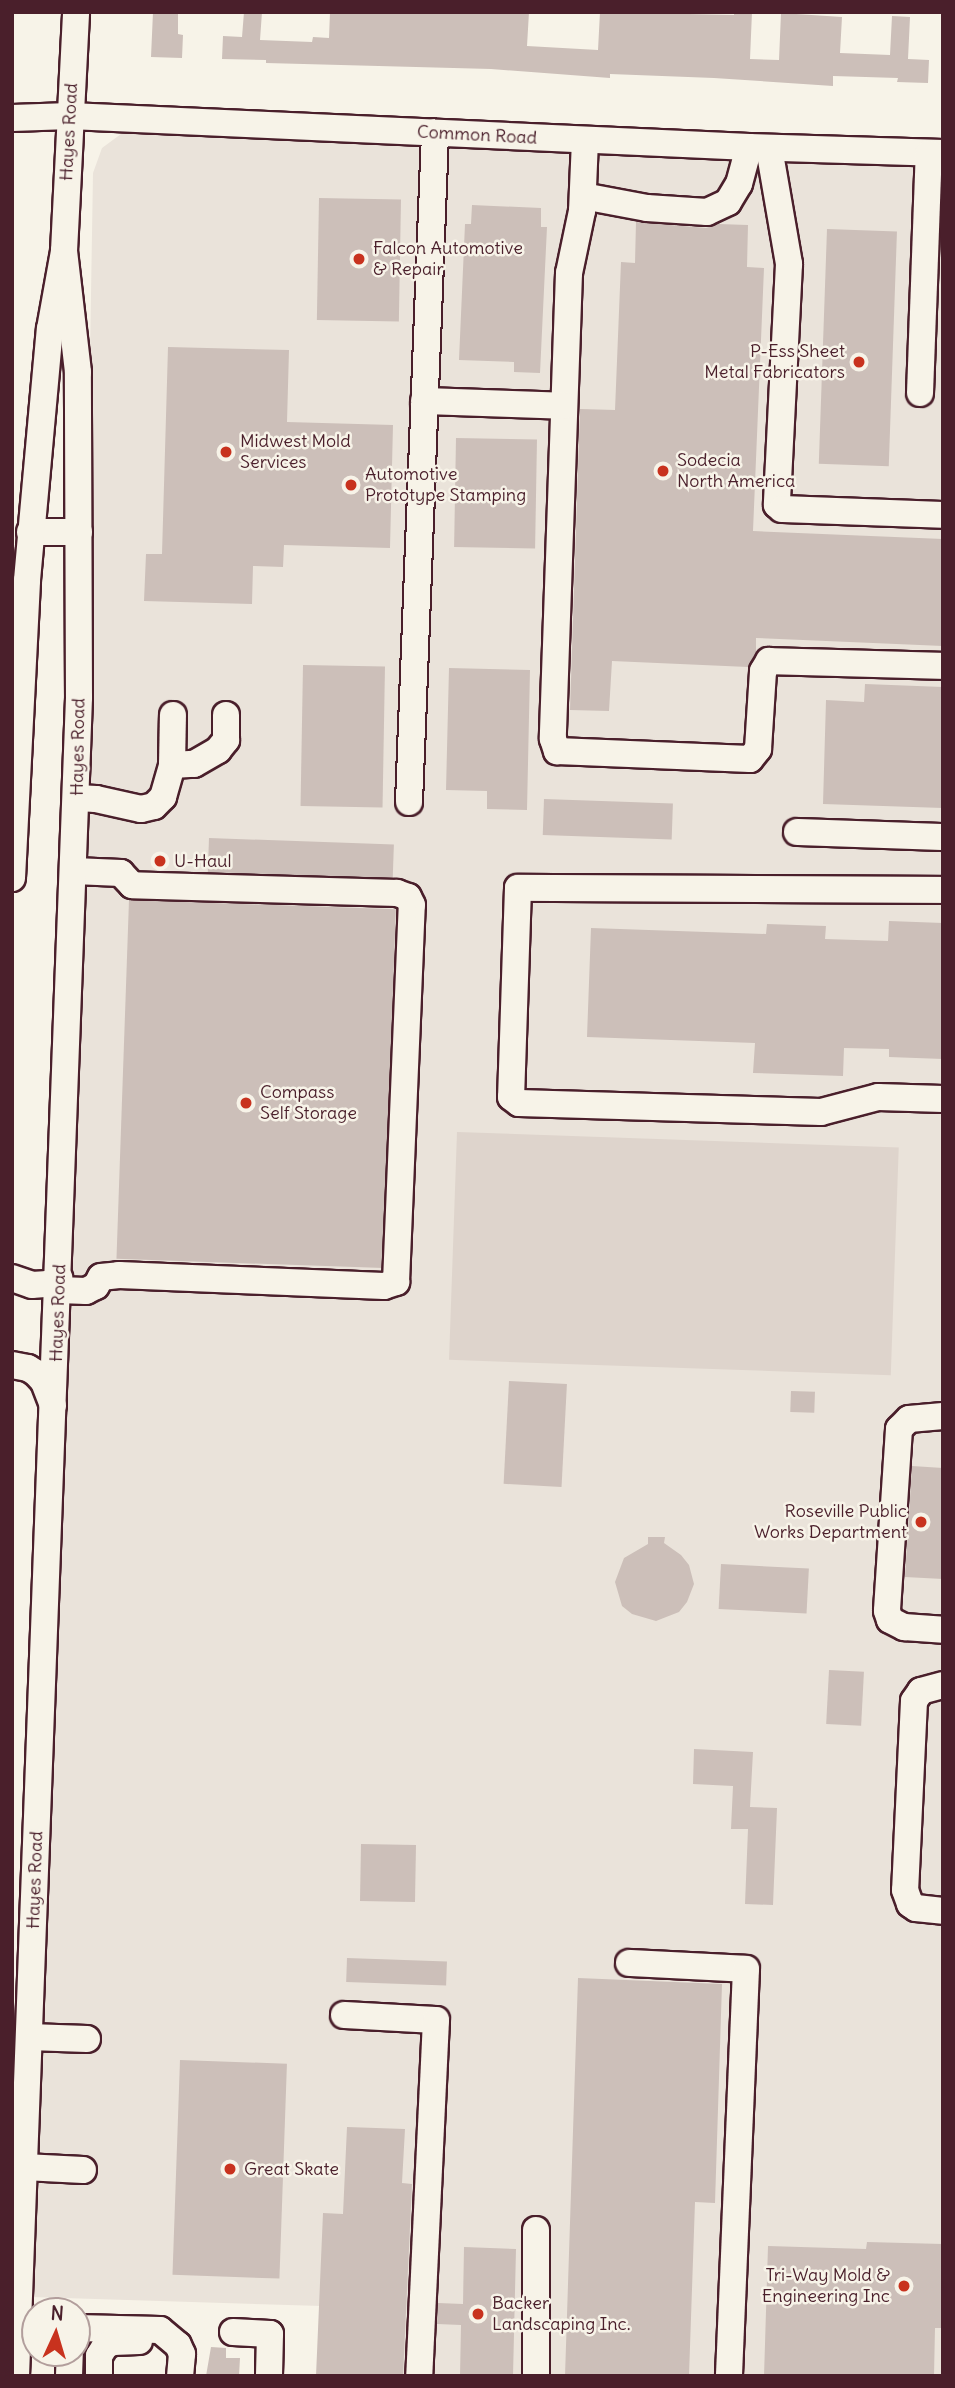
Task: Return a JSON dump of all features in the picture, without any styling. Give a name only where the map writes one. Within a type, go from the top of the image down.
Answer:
[{"type":"street","name":"Hayes Road","points":[[12,878],[13,802],[30,531],[50,329],[64,251],[76,12]]},
{"type":"street","name":"Common Road","points":[[12,118],[70,116],[759,148],[936,153]]},
{"type":"street","points":[[409,802],[435,133]]},
{"type":"street","points":[[585,140],[583,196],[569,259],[553,739],[557,751],[750,759],[758,749],[763,671],[769,661],[943,666]]},
{"type":"street","points":[[583,196],[660,210],[707,212],[728,202],[759,148]]},
{"type":"street","points":[[759,148],[789,271],[777,505],[782,509],[943,515]]},
{"type":"street","points":[[920,393],[936,153]]},
{"type":"street","name":"Hayes Road","points":[[16,2376],[20,2160],[29,2037],[76,799],[78,372],[64,251]]},
{"type":"street","points":[[424,401],[564,406]]},
{"type":"street","points":[[30,531],[79,532]]},
{"type":"street","points":[[76,799],[96,799],[141,809],[154,806],[163,797],[172,765],[173,715]]},
{"type":"street","points":[[172,765],[194,764],[218,750],[226,740],[226,715]]},
{"type":"street","points":[[797,832],[943,837]]},
{"type":"street","points":[[12,1278],[32,1285],[59,1284],[86,1291],[96,1286],[101,1277],[119,1275],[384,1286],[397,1282],[412,905],[404,895],[132,885],[121,873],[74,871]]},
{"type":"street","points":[[943,890],[518,888],[511,1097],[519,1103],[821,1112],[878,1097],[943,1099]]},
{"type":"street","points":[[12,1365],[29,1368],[36,1373],[44,1382],[54,1407]]},
{"type":"street","points":[[943,1416],[909,1419],[898,1429],[887,1611],[890,1620],[904,1627],[943,1630]]},
{"type":"street","points":[[943,1685],[921,1691],[914,1701],[905,1890],[909,1904],[916,1908],[943,1911]]},
{"type":"street","points":[[629,1963],[746,1969],[729,2376]]},
{"type":"street","points":[[344,2015],[436,2020],[419,2376]]},
{"type":"street","points":[[29,2037],[88,2039]]},
{"type":"street","points":[[20,2160],[83,2170]]},
{"type":"street","points":[[536,2230],[536,2376]]},
{"type":"street","points":[[12,2271],[19,2305]]},
{"type":"street","points":[[91,2328],[160,2330],[178,2345],[182,2354],[180,2376]]},
{"type":"street","points":[[233,2332],[270,2334],[268,2376]]},
{"type":"street","points":[[99,2376],[99,2356],[105,2346],[128,2340],[149,2342],[159,2347],[180,2376]]},
{"type":"shaded area","points":[[135,132],[943,167],[943,2376],[318,2376],[322,2306],[31,2297],[89,416],[93,173],[102,148],[121,134]]},
{"type":"shaded area","points":[[457,1132],[899,1147],[891,1375],[449,1360]]},
{"type":"building","points":[[153,12],[178,12],[178,34],[183,35],[182,58],[151,57]]},
{"type":"building","points":[[244,12],[262,12],[260,40],[312,42],[313,37],[329,38],[330,12],[529,12],[527,46],[598,50],[600,12],[734,15],[734,12],[752,12],[750,59],[779,60],[781,13],[842,17],[840,53],[890,55],[892,16],[910,17],[908,59],[929,60],[928,83],[897,82],[898,78],[833,76],[833,86],[714,78],[610,74],[610,78],[491,69],[266,63],[266,60],[222,59],[223,36],[242,37]]},
{"type":"building","points":[[319,198],[401,199],[399,321],[317,320]]},
{"type":"building","points":[[472,205],[541,208],[541,227],[547,227],[540,373],[514,372],[514,362],[459,360],[465,224],[471,224]]},
{"type":"building","name":"Sodecia North America","points":[[636,222],[706,228],[718,224],[748,225],[747,267],[764,268],[753,531],[943,539],[943,646],[756,638],[756,652],[748,667],[612,661],[609,711],[570,710],[580,409],[615,410],[621,262],[635,263]]},
{"type":"building","name":"P-Ess Sheet Metal Fabricators","points":[[827,229],[897,231],[889,466],[819,464]]},
{"type":"building","name":"Midwest Mold Services","points":[[168,347],[289,350],[287,422],[393,425],[390,548],[284,545],[283,567],[253,566],[252,604],[144,601],[146,554],[162,554]]},
{"type":"building","points":[[456,438],[537,439],[535,548],[454,547]]},
{"type":"building","points":[[303,665],[385,666],[383,807],[301,806]]},
{"type":"building","points":[[449,668],[530,670],[527,810],[487,809],[487,791],[446,790]]},
{"type":"building","points":[[865,684],[943,687],[943,808],[823,804],[826,700],[864,702]]},
{"type":"building","points":[[544,799],[673,804],[672,839],[543,835]]},
{"type":"building","points":[[209,838],[394,844],[393,878],[208,872]]},
{"type":"building","points":[[129,900],[396,909],[383,1268],[116,1259]]},
{"type":"building","points":[[889,921],[943,923],[943,1059],[889,1057],[889,1049],[844,1048],[843,1076],[753,1073],[755,1043],[587,1037],[591,928],[766,934],[767,924],[826,926],[825,939],[888,941]]},
{"type":"building","points":[[509,1381],[567,1384],[562,1487],[504,1484]]},
{"type":"building","points":[[791,1391],[815,1392],[814,1413],[790,1412]]},
{"type":"building","name":"Roseville Public Works Department","points":[[912,1466],[943,1468],[943,1579],[905,1577]]},
{"type":"building","points":[[648,1537],[665,1537],[664,1543],[681,1555],[689,1565],[694,1584],[687,1602],[679,1612],[656,1621],[632,1614],[622,1606],[615,1582],[624,1558],[648,1544]]},
{"type":"building","points":[[721,1564],[809,1569],[807,1614],[719,1609]]},
{"type":"building","points":[[829,1670],[864,1672],[861,1726],[826,1724]]},
{"type":"building","points":[[694,1749],[753,1752],[750,1807],[777,1808],[773,1905],[745,1904],[748,1829],[731,1829],[733,1786],[693,1784]]},
{"type":"building","points":[[361,1844],[416,1845],[415,1902],[360,1901]]},
{"type":"building","points":[[347,1958],[447,1961],[446,1985],[346,1982]]},
{"type":"building","points":[[578,1978],[722,1984],[715,2203],[695,2202],[689,2376],[565,2376]]},
{"type":"building","name":"Great Skate","points":[[180,2060],[287,2064],[279,2279],[172,2275]]},
{"type":"building","points":[[347,2127],[405,2129],[402,2183],[412,2184],[403,2376],[316,2376],[323,2213],[343,2214]]},
{"type":"building","points":[[867,2242],[943,2244],[943,2328],[935,2328],[934,2376],[764,2376],[768,2246],[866,2249]]},
{"type":"building","name":"Backer Landscaping Inc.","points":[[464,2247],[516,2249],[513,2376],[460,2376],[461,2325],[437,2324],[438,2303],[463,2304]]},
{"type":"building","points":[[211,2347],[226,2348],[226,2358],[240,2358],[239,2376],[206,2376]]},
{"type":"place","name":"Falcon Automotive & Repair","points":[[359,259]]},
{"type":"place","name":"P-Ess Sheet Metal Fabricators","points":[[859,362]]},
{"type":"place","name":"Midwest Mold Services","points":[[226,452]]},
{"type":"place","name":"Sodecia North America","points":[[663,471]]},
{"type":"place","name":"Automotive Prototype Stamping","points":[[351,485]]},
{"type":"place","name":"U-Haul","points":[[160,861]]},
{"type":"place","name":"Compass Self Storage","points":[[246,1103]]},
{"type":"place","name":"Roseville Public Works Department","points":[[921,1522]]},
{"type":"place","name":"Great Skate","points":[[230,2169]]},
{"type":"place","name":"Tri-Way Mold & Engineering Inc","points":[[904,2286]]},
{"type":"place","name":"Backer Landscaping Inc.","points":[[478,2314]]}]
